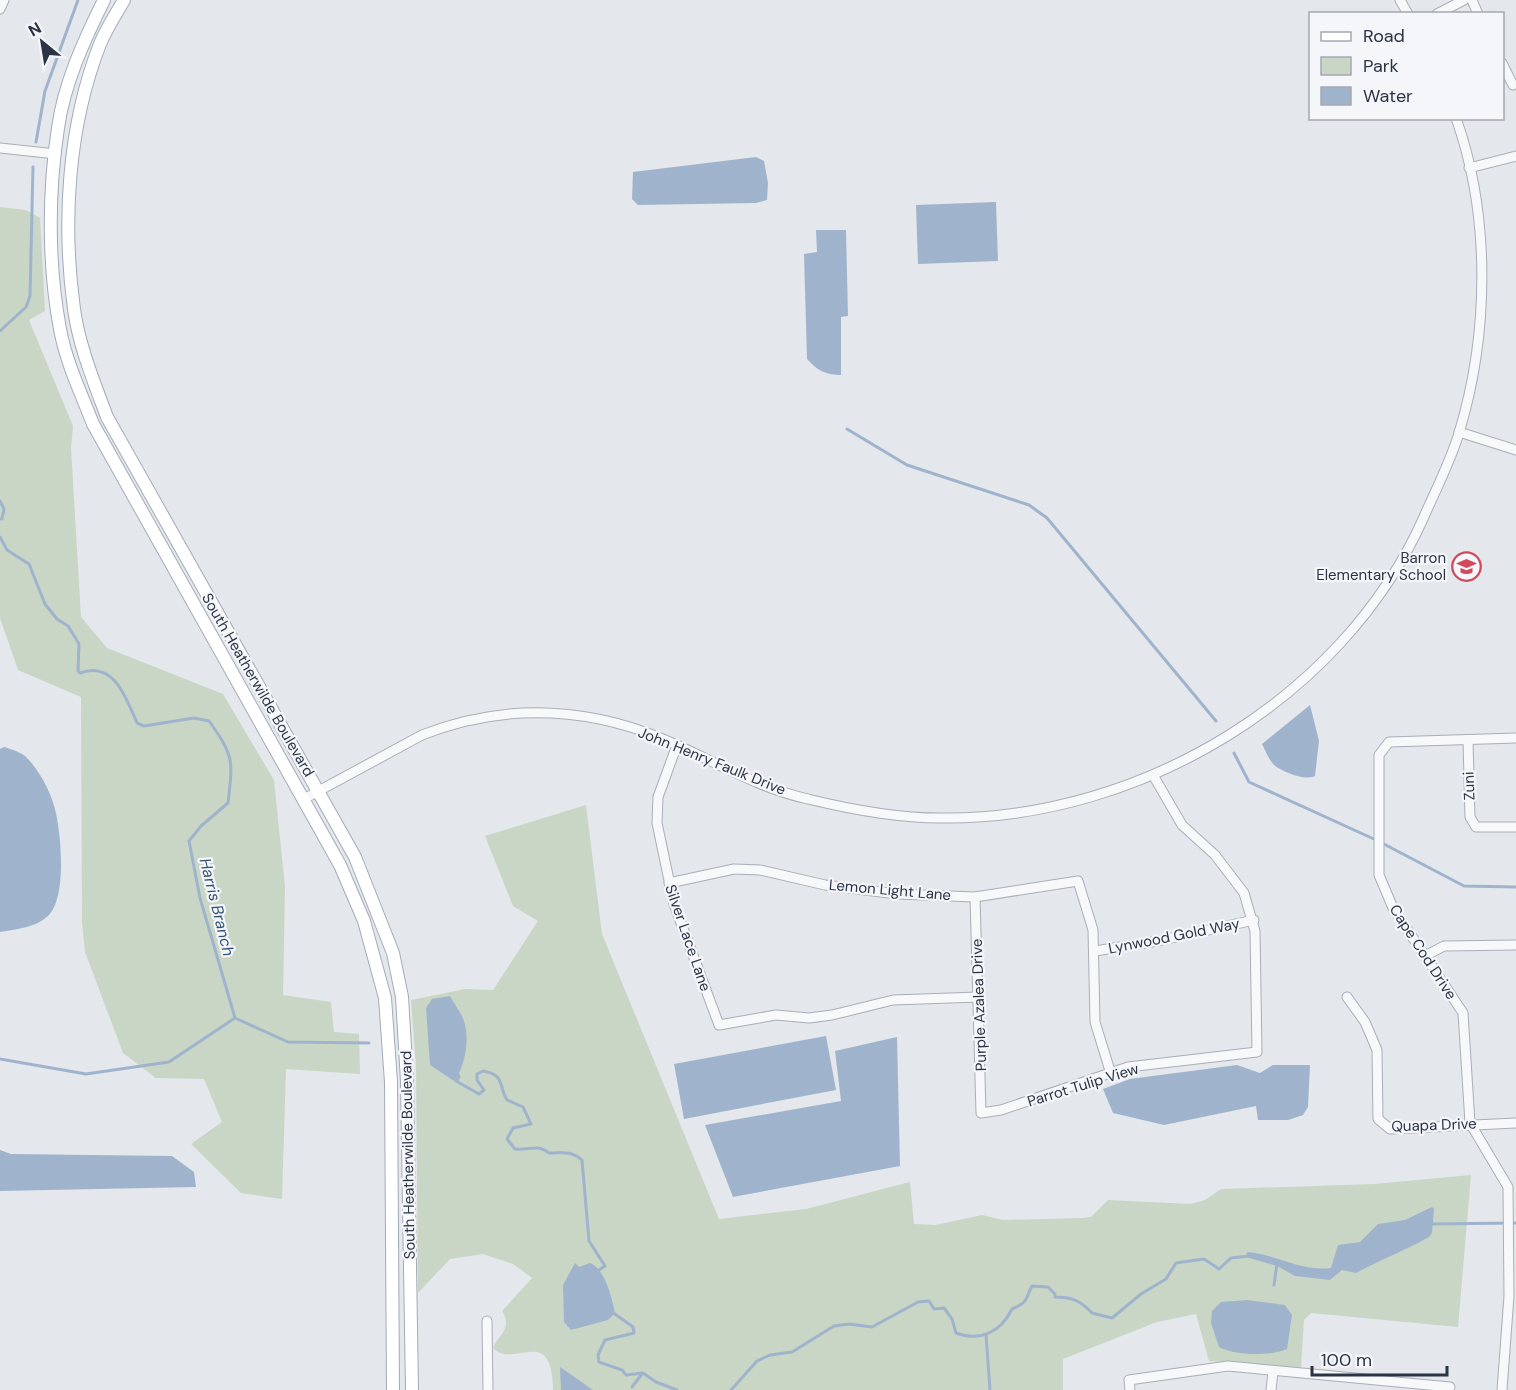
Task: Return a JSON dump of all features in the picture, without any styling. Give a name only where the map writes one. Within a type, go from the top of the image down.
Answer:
[{"type":"main road","name":"South Heatherwilde Boulevard","points":[[104,0],[85,36],[58,127],[52,241],[60,330],[71,367],[93,424],[340,865],[376,956],[385,998],[392,1082],[390,1164],[393,1390]]},
{"type":"main road","name":"South Heatherwilde Boulevard","points":[[124,0],[100,42],[76,131],[70,184],[70,245],[74,309],[87,363],[107,417],[355,857],[393,952],[402,997],[409,1165],[412,1390]]},
{"type":"main road","points":[[120,474],[134,467]]},
{"type":"main road","points":[[390,1164],[409,1165]]},
{"type":"street","points":[[0,9],[4,0]]},
{"type":"street","points":[[1441,12],[1464,0]]},
{"type":"street","points":[[1504,65],[1513,85]]},
{"type":"street","name":"John Henry Faulk Drive","points":[[302,800],[422,735],[483,716],[532,711],[569,713],[614,721],[677,745],[722,769],[803,798],[895,815],[947,818],[1045,809],[1103,794],[1153,775],[1203,751],[1253,719],[1296,685],[1345,637],[1392,579],[1418,530],[1459,432],[1476,358],[1482,281],[1477,209],[1457,120]]},
{"type":"street","points":[[0,148],[56,154]]},
{"type":"street","points":[[1469,168],[1516,156]]},
{"type":"street","points":[[1459,432],[1516,450]]},
{"type":"street","name":"Cape Cod Drive","points":[[1502,1390],[1512,1296],[1508,1186],[1470,1123],[1463,1013],[1393,908],[1379,875],[1379,755],[1389,742],[1516,738]]},
{"type":"street","name":"Zuni","points":[[1468,740],[1470,818],[1476,826],[1516,827]]},
{"type":"street","name":"Silver Lace Lane","points":[[677,745],[658,797],[657,823],[678,915],[719,1025],[776,1016],[809,1018],[832,1015],[893,1000],[979,997]]},
{"type":"street","points":[[1153,775],[1182,825],[1215,855],[1237,881],[1254,920]]},
{"type":"street","name":"Lemon Light Lane","points":[[669,883],[734,869],[760,870],[825,885],[887,893],[975,897],[1078,881],[1089,912],[1095,951]]},
{"type":"street","name":"Purple Azalea Drive","points":[[975,897],[981,1113]]},
{"type":"street","name":"Lynwood Gold Way","points":[[1095,951],[1158,941],[1254,920]]},
{"type":"street","name":"Parrot Tulip View","points":[[981,1113],[1001,1110],[1128,1067],[1257,1052],[1254,920]]},
{"type":"street","points":[[1425,956],[1444,946],[1516,945]]},
{"type":"street","points":[[1095,951],[1095,1022],[1111,1074]]},
{"type":"street","name":"Quapa Drive","points":[[1347,998],[1365,1022],[1377,1050],[1378,1119],[1384,1126],[1390,1130],[1470,1123],[1516,1123]]},
{"type":"street","points":[[487,1321],[488,1390]]},
{"type":"street","points":[[1130,1390],[1129,1380],[1204,1367],[1228,1366],[1393,1386],[1450,1387]]},
{"type":"street","points":[[1271,1390],[1273,1372]]},
{"type":"green space","points":[[0,207],[26,210],[40,218],[45,311],[29,320],[73,426],[71,448],[81,617],[107,648],[223,694],[274,780],[285,887],[283,995],[331,1002],[334,1032],[359,1034],[360,1074],[286,1069],[282,1199],[241,1193],[191,1144],[222,1122],[204,1079],[156,1078],[123,1053],[85,952],[82,922],[81,697],[18,670],[0,618]]},
{"type":"green space","points":[[586,805],[602,934],[719,1219],[806,1209],[910,1182],[914,1224],[935,1225],[982,1215],[1003,1220],[1091,1217],[1108,1200],[1191,1204],[1205,1200],[1221,1189],[1374,1184],[1471,1175],[1458,1327],[1311,1313],[1304,1320],[1301,1368],[1209,1361],[1196,1314],[1157,1322],[1063,1359],[1063,1390],[553,1390],[551,1370],[546,1358],[539,1353],[511,1354],[502,1353],[493,1348],[506,1327],[502,1311],[532,1278],[513,1264],[483,1254],[450,1259],[418,1293],[416,1065],[411,1000],[465,989],[493,990],[538,921],[513,906],[485,836]]},
{"type":"water","points":[[756,157],[764,161],[768,183],[767,200],[756,203],[638,205],[632,199],[633,172]]},
{"type":"water","points":[[996,202],[998,261],[918,264],[916,205]]},
{"type":"water","points":[[816,230],[846,230],[848,316],[841,317],[841,375],[822,371],[807,359],[804,254],[817,252]]},
{"type":"water","points":[[1310,705],[1319,741],[1315,776],[1300,777],[1274,765],[1262,744]]},
{"type":"water","points":[[4,747],[25,756],[48,790],[58,824],[61,867],[58,896],[48,916],[31,926],[0,932],[0,749]]},
{"type":"water","points":[[450,996],[463,1018],[467,1036],[464,1061],[454,1081],[430,1065],[426,1008],[432,999]]},
{"type":"water","points":[[826,1036],[836,1090],[684,1119],[674,1064]]},
{"type":"water","points":[[897,1037],[900,1166],[733,1197],[705,1125],[841,1101],[835,1051]]},
{"type":"water","points":[[1237,1065],[1260,1073],[1273,1065],[1310,1065],[1308,1107],[1303,1115],[1288,1120],[1258,1120],[1256,1106],[1164,1125],[1113,1113],[1103,1089],[1130,1079]]},
{"type":"water","points":[[0,1150],[11,1154],[172,1156],[194,1172],[196,1187],[0,1191]]},
{"type":"water","points":[[1432,1207],[1434,1209],[1432,1233],[1429,1237],[1356,1273],[1342,1270],[1330,1280],[1295,1276],[1277,1266],[1246,1257],[1247,1252],[1257,1253],[1299,1265],[1320,1269],[1331,1268],[1338,1245],[1360,1242],[1378,1224],[1405,1220]]},
{"type":"water","points":[[575,1263],[579,1267],[590,1263],[600,1271],[607,1285],[615,1313],[608,1320],[571,1330],[564,1322],[563,1285]]},
{"type":"water","points":[[1247,1300],[1285,1305],[1292,1315],[1287,1349],[1253,1354],[1234,1352],[1219,1347],[1211,1323],[1212,1311],[1221,1302]]},
{"type":"water","points":[[560,1367],[593,1390],[561,1390]]},
{"type":"waterway","points":[[36,142],[45,91],[78,0]]},
{"type":"waterway","points":[[0,331],[26,307],[30,296],[33,167]]},
{"type":"waterway","points":[[847,429],[907,465],[1029,505],[1047,518],[1216,721]]},
{"type":"waterway","name":"Harris Branch","points":[[0,501],[4,509],[2,519],[0,519]]},
{"type":"waterway","name":"Harris Branch","points":[[0,537],[7,550],[29,564],[45,604],[57,619],[68,626],[79,644],[78,671],[80,673],[92,670],[110,677],[123,693],[137,723],[144,726],[194,718],[209,721],[227,751],[231,767],[228,803],[201,826],[189,841],[200,898],[235,1018]]},
{"type":"waterway","points":[[1234,753],[1249,782],[1376,840]]},
{"type":"waterway","points":[[1382,843],[1464,886],[1516,887]]},
{"type":"waterway","name":"Harris Branch","points":[[235,1018],[288,1042],[369,1043]]},
{"type":"waterway","points":[[0,1059],[86,1074],[169,1062],[235,1018]]},
{"type":"waterway","name":"Harris Branch","points":[[457,1072],[459,1077],[456,1081],[479,1094],[484,1090],[477,1080],[477,1074],[483,1071],[495,1075],[507,1100],[523,1107],[531,1124],[513,1128],[507,1139],[515,1149],[540,1148],[549,1153],[570,1153],[582,1160],[589,1241],[605,1266],[596,1272]]},
{"type":"waterway","name":"Harris Branch","points":[[1431,1224],[1516,1223]]},
{"type":"waterway","name":"Harris Branch","points":[[731,1390],[757,1361],[770,1355],[792,1352],[834,1326],[849,1324],[872,1327],[918,1302],[929,1301],[934,1309],[944,1308],[952,1319],[956,1333],[973,1336],[989,1333],[1002,1324],[1012,1309],[1024,1302],[1032,1286],[1048,1287],[1055,1297],[1075,1300],[1092,1313],[1112,1318],[1141,1294],[1166,1279],[1176,1263],[1204,1259],[1219,1269],[1231,1258],[1249,1256]]},
{"type":"waterway","points":[[1274,1285],[1277,1263]]},
{"type":"waterway","name":"Harris Branch","points":[[612,1312],[633,1327],[634,1333],[605,1340],[598,1355],[599,1362],[622,1370],[626,1375],[643,1373],[656,1382],[677,1390]]},
{"type":"waterway","points":[[986,1335],[990,1390]]},
{"type":"waterway","points":[[632,1387],[642,1374]]},
{"type":"place","name":"Barron Elementary School","points":[[1467,567]]}]
